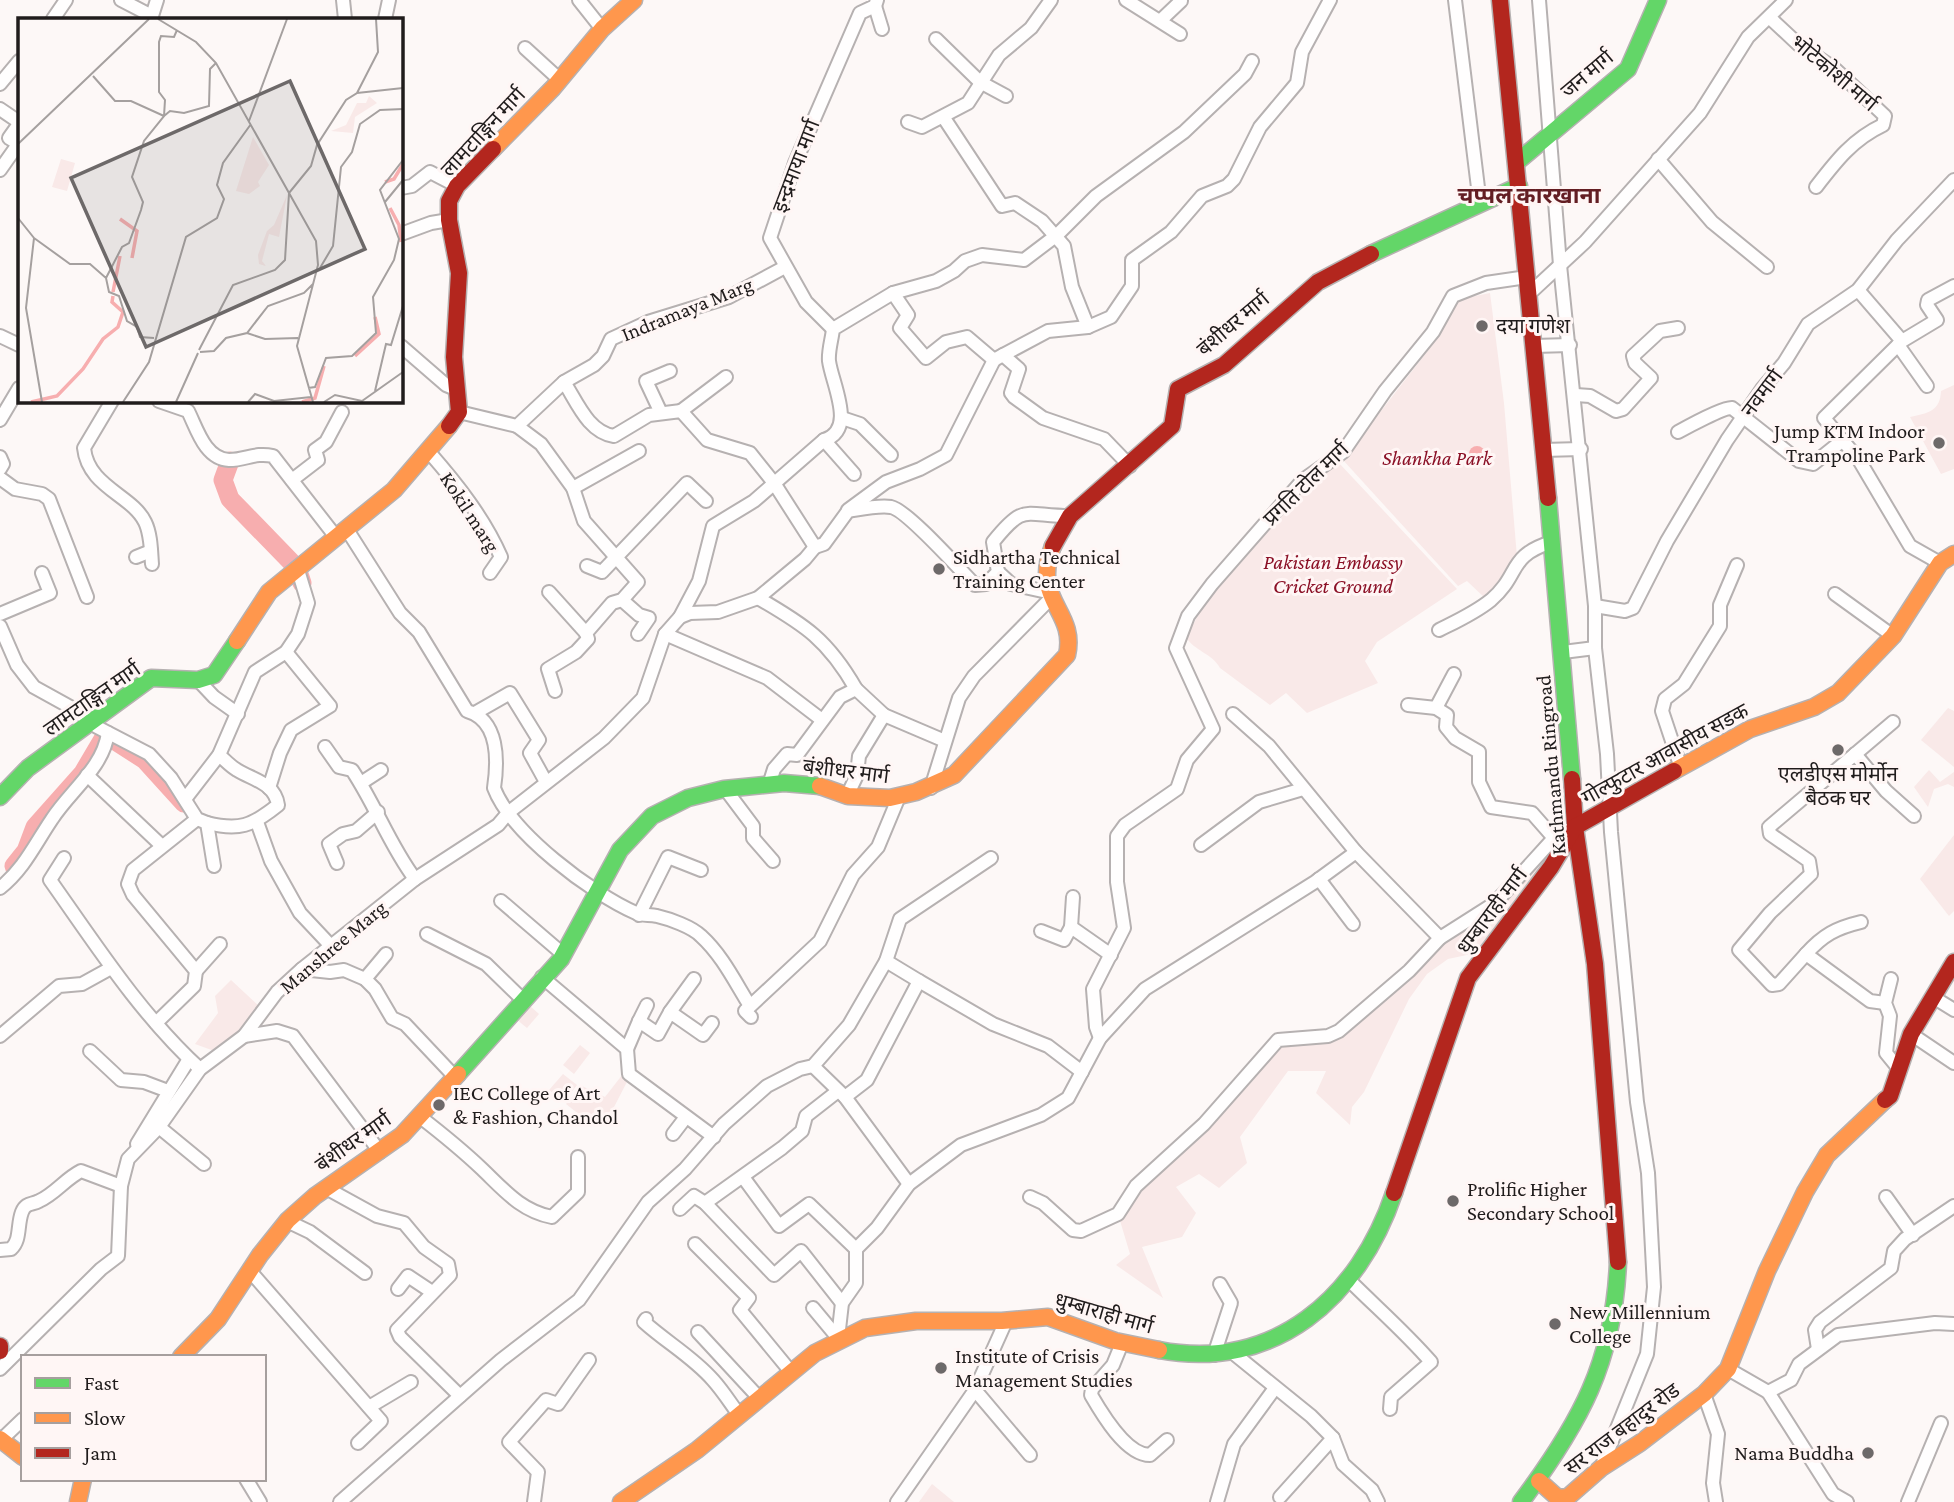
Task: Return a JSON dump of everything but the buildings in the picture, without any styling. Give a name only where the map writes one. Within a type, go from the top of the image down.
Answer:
[{"type":"main road","name":"लामटाङ्गिन मार्ग","points":[[459,412],[454,357],[459,273],[449,220],[449,201],[457,186],[561,80],[601,29],[634,0]]},
{"type":"main road","name":"Kathmandu Ringroad","points":[[1500,0],[1563,652],[1575,827],[1595,964],[1618,1277],[1613,1325],[1600,1371],[1573,1428],[1521,1502]]},
{"type":"main road","name":"जन मार्ग","points":[[1517,162],[1628,69],[1658,0]]},
{"type":"main road","name":"बंशीधर मार्ग","points":[[183,1355],[217,1320],[287,1221],[326,1188],[403,1135],[564,955],[588,915],[596,890],[625,842],[658,813],[674,803],[726,790],[769,785],[819,786],[847,796],[898,799],[931,788],[954,775],[1067,655],[1069,630],[1049,595],[1047,566],[1070,516],[1130,466],[1171,426],[1178,389],[1224,365],[1276,316],[1318,282],[1389,244],[1518,187]]},
{"type":"main road","points":[[198,680],[214,675],[259,603],[394,489],[429,452],[459,412]]},
{"type":"main road","name":"गोल्फुटार आवासीय सडक","points":[[1575,827],[1750,729],[1828,700],[1893,636],[1926,589],[1940,563],[1954,554]]},
{"type":"main road","name":"लामटाङ्गिन मार्ग","points":[[0,797],[28,768],[151,678],[198,680]]},
{"type":"main road","name":"धुम्बाराही मार्ग","points":[[621,1502],[690,1455],[838,1338],[868,1327],[904,1321],[1054,1318],[1122,1343],[1214,1355],[1261,1344],[1317,1316],[1349,1280],[1372,1248],[1384,1223],[1468,978],[1489,946],[1537,889],[1563,852],[1575,827]]},
{"type":"main road","points":[[1728,1369],[1771,1261],[1821,1164],[1851,1130],[1890,1096],[1911,1034],[1954,962]]},
{"type":"main road","name":"सर राज बहादुर रोड","points":[[1538,1481],[1556,1500],[1567,1497],[1601,1468],[1632,1449],[1704,1394],[1728,1369]]},
{"type":"main road","points":[[0,1439],[21,1455]]},
{"type":"main road","points":[[78,1502],[83,1481]]},
{"type":"street","points":[[54,18],[66,0]]},
{"type":"street","points":[[121,0],[151,17],[157,0]]},
{"type":"street","points":[[343,0],[345,18]]},
{"type":"street","points":[[386,18],[389,0]]},
{"type":"street","points":[[579,0],[601,29]]},
{"type":"street","points":[[908,122],[922,127],[944,118],[968,103],[999,55],[1031,28],[1051,0]]},
{"type":"street","points":[[1126,0],[1180,34]]},
{"type":"street","points":[[680,617],[690,613],[718,612],[758,598],[791,572],[815,547],[824,544],[848,511],[886,482],[946,455],[998,358],[1048,331],[1088,327],[1117,312],[1132,286],[1132,260],[1171,232],[1202,197],[1227,186],[1234,179],[1260,127],[1300,78],[1301,52],[1330,0]]},
{"type":"street","points":[[1455,0],[1480,204]]},
{"type":"street","points":[[1539,0],[1560,265],[1581,449],[1595,606],[1595,648],[1607,754],[1637,1102],[1648,1173],[1654,1287],[1647,1354],[1601,1468]]},
{"type":"street","points":[[1529,295],[1700,113],[1748,37],[1787,0]]},
{"type":"street","points":[[1161,20],[1181,1]]},
{"type":"street","points":[[876,3],[882,29]]},
{"type":"street","name":"इन्द्रमाया मार्ग","points":[[833,328],[806,302],[771,237],[784,193],[860,13],[876,3]]},
{"type":"street","name":"भोटेकोशी मार्ग","points":[[1769,17],[1799,45],[1835,69],[1885,116],[1883,125],[1862,135],[1842,154],[1816,187]]},
{"type":"street","points":[[936,39],[980,82],[1006,96]]},
{"type":"street","points":[[525,48],[561,80]]},
{"type":"street","points":[[822,720],[767,678],[665,634],[680,617],[699,581],[713,526],[754,501],[824,440],[831,438],[842,418],[829,359],[833,328],[892,293],[936,281],[965,261],[982,255],[1024,260],[1057,235],[1096,197],[1184,132],[1245,74],[1252,61]]},
{"type":"street","points":[[0,84],[18,66]]},
{"type":"street","points":[[0,109],[18,122]]},
{"type":"street","points":[[944,118],[1002,206],[1015,204],[1057,235],[1064,246],[1072,287],[1088,327]]},
{"type":"street","points":[[18,124],[9,138],[18,142]]},
{"type":"street","points":[[0,170],[18,144]]},
{"type":"street","points":[[1658,159],[1712,222],[1768,267]]},
{"type":"street","points":[[402,188],[412,186],[430,172],[457,186]]},
{"type":"street","name":"नवमार्ग","points":[[1595,606],[1625,611],[1633,608],[1682,513],[1743,416],[1784,363],[1808,324],[1858,290],[1897,240],[1954,180]]},
{"type":"street","points":[[402,234],[449,220]]},
{"type":"street","name":"Indramaya Marg","points":[[517,426],[564,382],[603,356],[611,339],[648,322],[729,297],[785,267]]},
{"type":"street","name":"प्रगति टोल मार्ग","points":[[1100,1038],[1092,999],[1093,989],[1124,928],[1117,882],[1117,836],[1125,825],[1177,789],[1187,760],[1213,729],[1176,648],[1188,616],[1303,481],[1343,452],[1385,391],[1433,332],[1453,296],[1486,283],[1527,277]]},
{"type":"street","points":[[1940,563],[1910,547],[1843,439],[1824,418],[1900,343],[1937,320],[1927,305],[1928,300],[1954,286]]},
{"type":"street","points":[[1858,290],[1900,343],[1927,386]]},
{"type":"street","points":[[892,293],[908,315],[900,328],[926,358],[946,342],[967,338],[1019,369],[1011,393],[1014,397],[1043,418],[1104,439],[1130,466]]},
{"type":"street","points":[[1576,395],[1590,396],[1616,411],[1623,409],[1651,378],[1635,363],[1633,356],[1660,331],[1678,328]]},
{"type":"street","points":[[0,336],[18,345]]},
{"type":"street","points":[[1534,346],[1570,345]]},
{"type":"street","points":[[402,347],[446,385],[457,390]]},
{"type":"street","points":[[662,413],[646,381],[670,371]]},
{"type":"street","points":[[564,382],[596,431],[614,436],[649,415],[681,411],[726,377]]},
{"type":"street","points":[[0,420],[18,390]]},
{"type":"street","points":[[111,402],[84,448],[85,455],[95,476],[144,520],[152,558],[136,557]]},
{"type":"street","points":[[165,402],[191,406],[208,452],[228,460],[258,453],[273,456],[341,533],[400,613],[419,632],[467,711],[475,713],[489,728],[498,766],[494,788],[509,812],[541,849],[596,890],[639,915],[656,915],[699,934],[722,961],[751,1012],[820,942],[853,875],[878,847],[898,799]]},
{"type":"street","points":[[1678,432],[1703,422],[1727,407],[1743,416],[1799,461],[1813,464],[1843,439]]},
{"type":"street","points":[[681,411],[708,440],[750,453],[774,483],[815,547]]},
{"type":"street","points":[[292,480],[318,460],[315,450],[326,442],[342,412]]},
{"type":"street","points":[[459,412],[517,426],[541,444],[573,488],[584,521],[638,582],[622,600],[612,603],[586,633]]},
{"type":"street","points":[[842,418],[860,424],[891,455]]},
{"type":"street","points":[[824,440],[854,474]]},
{"type":"street","points":[[1543,450],[1581,449]]},
{"type":"street","points":[[573,488],[639,451]]},
{"type":"street","name":"Kokil marg","points":[[429,452],[459,488],[494,540],[501,557],[490,573]]},
{"type":"street","points":[[0,457],[3,464],[0,469]]},
{"type":"street","points":[[0,478],[15,489],[42,494],[49,499],[87,597]]},
{"type":"street","points":[[587,566],[602,572],[687,483],[706,501]]},
{"type":"street","points":[[848,511],[897,509],[975,586],[986,584],[998,572]]},
{"type":"street","points":[[931,788],[959,698],[974,676],[1049,595],[1011,584],[998,572],[993,542],[1009,522],[1029,511],[1043,516],[1070,516]]},
{"type":"street","points":[[1438,630],[1473,613],[1491,600],[1505,586],[1524,553],[1552,542]]},
{"type":"street","points":[[1681,768],[1662,711],[1663,704],[1684,684],[1720,626],[1720,605],[1737,565]]},
{"type":"street","points":[[185,799],[219,755],[255,672],[286,652],[306,617],[308,603],[298,570]]},
{"type":"street","points":[[0,614],[50,593],[41,573]]},
{"type":"street","points":[[549,593],[586,633],[588,639],[576,652],[548,668],[555,691]]},
{"type":"street","points":[[1835,594],[1893,636]]},
{"type":"street","points":[[758,598],[809,627],[844,667],[856,689],[884,715],[945,741]]},
{"type":"street","points":[[622,600],[639,615],[649,618],[638,634]]},
{"type":"street","points":[[0,626],[17,665],[34,687],[108,733],[149,754],[202,821],[214,866]]},
{"type":"street","name":"Manshree Marg","points":[[128,1159],[159,1128],[200,1069],[244,1036],[277,992],[302,969],[415,879],[498,825],[509,812],[604,738],[637,707],[648,688],[665,634]]},
{"type":"street","points":[[1563,652],[1595,648]]},
{"type":"street","points":[[269,788],[280,752],[291,730],[330,706],[286,652]]},
{"type":"street","points":[[1436,708],[1454,674]]},
{"type":"street","points":[[198,680],[214,697],[238,714]]},
{"type":"street","points":[[769,785],[774,769],[787,754],[797,755],[840,697],[856,689]]},
{"type":"street","points":[[475,713],[510,693],[539,740],[530,752],[546,782]]},
{"type":"street","points":[[1408,705],[1436,708],[1447,715],[1446,727],[1455,738],[1479,752],[1479,782],[1492,807],[1532,813],[1554,838]]},
{"type":"street","points":[[847,796],[857,775],[859,756],[884,715]]},
{"type":"street","points":[[1233,715],[1269,746],[1356,852],[1440,938]]},
{"type":"street","points":[[1861,922],[1822,935],[1776,986],[1739,950],[1770,913],[1811,874],[1809,861],[1770,834],[1769,827],[1893,722]]},
{"type":"street","points":[[0,888],[18,872],[52,818],[88,775],[106,746],[108,733]]},
{"type":"street","points":[[325,747],[339,767],[352,770],[361,783],[378,811],[400,859],[415,879]]},
{"type":"street","points":[[1855,754],[1886,791],[1914,816]]},
{"type":"street","points":[[196,971],[133,895],[128,884],[133,870],[162,846],[202,821],[229,829],[257,822],[278,806],[276,796],[269,788],[237,771],[219,755]]},
{"type":"street","points":[[361,783],[381,770]]},
{"type":"street","points":[[88,775],[162,846]]},
{"type":"street","points":[[1201,845],[1259,802],[1303,789]]},
{"type":"street","points":[[726,790],[753,827],[753,838],[773,861]]},
{"type":"street","points":[[337,863],[329,844],[343,834],[356,831],[378,811]]},
{"type":"street","points":[[257,822],[271,861],[300,913],[331,946]]},
{"type":"street","points":[[1030,1197],[1043,1203],[1073,1230],[1081,1231],[1118,1214],[1136,1186],[1204,1125],[1278,1040],[1328,1036],[1339,1031],[1409,971],[1440,938],[1495,903],[1554,838],[1575,827]]},
{"type":"street","points":[[838,1338],[842,1303],[856,1283],[856,1249],[877,1228],[909,1184],[961,1145],[1041,1115],[1068,1098],[1100,1038],[1145,989],[1319,879],[1356,852]]},
{"type":"street","points":[[639,915],[668,857],[701,870]]},
{"type":"street","points":[[64,858],[50,880],[103,951],[111,968],[156,1023],[200,1069]]},
{"type":"street","points":[[340,1502],[541,1326],[562,1315],[579,1300],[648,1202],[714,1138],[724,1124],[767,1087],[800,1069],[813,1066],[849,1025],[886,961],[901,919],[991,858]]},
{"type":"street","points":[[1319,879],[1353,924]]},
{"type":"street","points":[[1041,931],[1064,940],[1071,927],[1073,897]]},
{"type":"street","points":[[501,901],[564,955]]},
{"type":"street","points":[[1071,927],[1111,955]]},
{"type":"street","points":[[428,934],[486,964],[524,1000]]},
{"type":"street","points":[[156,1023],[194,986],[196,971],[220,944]]},
{"type":"street","points":[[365,979],[386,954]]},
{"type":"street","points":[[1806,954],[1870,1001],[1885,1003]]},
{"type":"street","points":[[886,961],[993,1024],[1048,1046],[1082,1072]]},
{"type":"street","points":[[2,1029],[59,986],[82,984],[111,968]]},
{"type":"street","points":[[302,969],[330,972],[344,970],[365,979],[375,989],[392,1018],[405,1024],[454,1077]]},
{"type":"street","points":[[542,978],[627,1049]]},
{"type":"street","points":[[639,1021],[658,1034],[694,979]]},
{"type":"street","points":[[1891,979],[1885,1003],[1890,1016],[1886,1053],[1899,1069]]},
{"type":"street","points":[[705,1203],[802,1131],[806,1116],[867,1080],[919,981]]},
{"type":"street","points":[[944,996],[951,984]]},
{"type":"street","points":[[1933,997],[1954,1010]]},
{"type":"street","points":[[647,1005],[627,1049],[629,1074],[714,1138]]},
{"type":"street","points":[[670,1012],[703,1035],[712,1023]]},
{"type":"street","points":[[244,1036],[276,1031],[293,1036],[380,1152]]},
{"type":"street","points":[[1911,1034],[1954,1063]]},
{"type":"street","points":[[90,1051],[121,1080],[144,1082],[168,1091]]},
{"type":"street","points":[[0,1369],[101,1269],[118,1256],[121,1186],[128,1159],[189,1059]]},
{"type":"street","points":[[813,1066],[841,1094],[909,1184]]},
{"type":"street","points":[[419,1116],[474,1162],[511,1199],[538,1214],[552,1217],[578,1192],[578,1157]]},
{"type":"street","points":[[673,1134],[686,1117]]},
{"type":"street","points":[[159,1128],[204,1164]]},
{"type":"street","points":[[0,1250],[10,1249],[17,1242],[22,1209],[29,1203],[38,1202],[81,1171],[121,1186]]},
{"type":"street","points":[[743,1177],[779,1226],[809,1204],[856,1249]]},
{"type":"street","points":[[326,1188],[377,1216],[404,1223],[424,1247],[448,1264],[450,1275],[397,1330],[400,1337],[460,1396]]},
{"type":"street","points":[[680,1209],[694,1196],[705,1203],[774,1275],[802,1251],[842,1303]]},
{"type":"street","points":[[1885,1197],[1913,1235]]},
{"type":"street","points":[[1818,1349],[1815,1330],[1820,1322],[1876,1283],[1891,1268],[1895,1251],[1954,1206]]},
{"type":"street","points":[[287,1221],[310,1232],[365,1273]]},
{"type":"street","points":[[695,1244],[749,1298],[740,1310],[791,1373]]},
{"type":"street","points":[[250,1271],[381,1421],[358,1443]]},
{"type":"street","points":[[398,1290],[408,1276],[432,1292]]},
{"type":"street","points":[[1349,1280],[1395,1321],[1431,1362],[1391,1397],[1390,1409]]},
{"type":"street","points":[[1214,1355],[1231,1303],[1220,1284]]},
{"type":"street","points":[[813,1308],[838,1338]]},
{"type":"street","points":[[646,1319],[644,1322],[713,1379],[740,1416]]},
{"type":"street","points":[[897,1502],[975,1390],[1006,1321]]},
{"type":"street","points":[[1768,1392],[1791,1380],[1799,1363],[1838,1335],[1935,1323],[1954,1324]]},
{"type":"street","points":[[698,1332],[760,1399]]},
{"type":"street","points":[[1122,1343],[1112,1365],[1092,1389],[1091,1395],[1115,1433],[1143,1454],[1150,1455],[1167,1440]]},
{"type":"street","points":[[1232,1352],[1333,1438],[1343,1464],[1372,1490],[1378,1502]]},
{"type":"street","points":[[534,1502],[538,1472],[509,1442],[546,1400],[558,1404],[589,1360]]},
{"type":"street","points":[[1728,1369],[1768,1392],[1833,1494],[1847,1502]]},
{"type":"street","points":[[369,1407],[411,1382]]},
{"type":"street","points":[[1217,1502],[1234,1444],[1275,1388]]},
{"type":"street","points":[[975,1390],[1030,1455]]},
{"type":"street","points":[[1704,1394],[1718,1434],[1713,1483],[1716,1502]]},
{"type":"street","points":[[0,1439],[21,1421]]},
{"type":"street","points":[[1908,1502],[1941,1423]]},
{"type":"street","points":[[1280,1497],[1333,1438]]},
{"type":"street","points":[[247,1481],[260,1502]]},
{"type":"green space","name":"Shankha Park","points":[[1490,293],[1504,403],[1517,557],[1485,598],[1467,581],[1458,586],[1343,460],[1433,344],[1449,308],[1465,298]]},
{"type":"green space","name":"Jump KTM Indoor Trampoline Park","points":[[1954,385],[1954,469],[1941,474],[1910,417],[1932,410],[1938,403],[1941,391]]},
{"type":"green space","name":"Pakistan Embassy Cricket Ground","points":[[1339,463],[1457,589],[1377,642],[1365,661],[1378,683],[1307,713],[1286,693],[1270,705],[1220,668],[1186,637],[1210,594],[1306,485]]},
{"type":"green space","points":[[1948,708],[1954,711],[1954,767],[1921,740]]},
{"type":"green space","points":[[1929,770],[1940,782],[1954,772],[1954,787],[1948,784],[1934,789],[1928,807],[1914,787]]},
{"type":"green space","points":[[1954,835],[1954,911],[1949,916],[1920,879]]},
{"type":"green space","points":[[1552,839],[1561,846],[1481,952],[1448,959],[1427,974],[1409,999],[1364,1092],[1352,1107],[1350,1125],[1316,1093],[1326,1071],[1288,1071],[1240,1137],[1247,1163],[1219,1188],[1199,1174],[1176,1187],[1196,1213],[1182,1237],[1142,1247],[1163,1298],[1116,1265],[1130,1254],[1118,1214],[1284,1038],[1339,1031],[1440,938],[1495,903]]},
{"type":"green space","points":[[231,980],[260,1007],[246,1027],[217,1052],[195,1044],[218,1013],[215,996]]},
{"type":"green space","points":[[529,1005],[539,1014],[527,1028],[516,1019]]},
{"type":"green space","points":[[580,1045],[590,1053],[574,1074],[563,1065]]},
{"type":"green space","points":[[563,1074],[577,1085],[564,1102],[549,1090]]},
{"type":"green space","points":[[623,1074],[629,1078],[614,1107],[595,1127],[566,1104],[582,1086],[605,1097]]},
{"type":"green space","points":[[932,1484],[954,1502],[919,1502]]},
{"type":"shaded area","points":[[1477,446],[1483,448],[1483,460],[1477,462],[1471,460],[1469,454],[1471,448]]},
{"type":"waterway","points":[[230,461],[223,480],[230,499],[297,568],[302,583]]},
{"type":"waterway","points":[[14,866],[26,851],[35,827],[83,773],[103,739]]},
{"type":"waterway","points":[[117,742],[145,760],[184,803]]},
{"type":"traffic: fast","points":[[1517,162],[1628,69],[1658,0]]},
{"type":"traffic: fast","points":[[1371,254],[1519,186]]},
{"type":"traffic: fast","points":[[1548,498],[1572,779]]},
{"type":"traffic: fast","points":[[0,797],[28,768],[151,678],[198,680],[214,675],[237,641]]},
{"type":"traffic: fast","points":[[458,1074],[561,959],[620,850],[652,816],[688,798],[724,789],[784,783],[820,786]]},
{"type":"traffic: fast","points":[[1159,1350],[1201,1354],[1240,1349],[1275,1337],[1307,1319],[1335,1294],[1359,1264],[1379,1231],[1394,1193]]},
{"type":"traffic: fast","points":[[1521,1502],[1577,1418],[1590,1390],[1609,1331],[1618,1262]]},
{"type":"traffic: slow","points":[[493,149],[553,88],[602,29],[634,0]]},
{"type":"traffic: slow","points":[[237,641],[269,592],[394,490],[449,426]]},
{"type":"traffic: slow","points":[[820,786],[848,796],[890,798],[916,792],[954,775],[1067,655],[1066,627],[1047,580],[1053,546]]},
{"type":"traffic: slow","points":[[1674,771],[1750,729],[1814,707],[1838,693],[1893,636],[1940,563],[1954,554]]},
{"type":"traffic: slow","points":[[183,1355],[218,1319],[260,1255],[288,1220],[315,1196],[402,1135],[458,1074]]},
{"type":"traffic: slow","points":[[1539,1481],[1558,1498],[1568,1497],[1601,1468],[1640,1443],[1704,1394],[1728,1369],[1767,1271],[1805,1192],[1827,1155],[1885,1100]]},
{"type":"traffic: slow","points":[[621,1502],[697,1450],[815,1353],[865,1328],[916,1321],[1002,1321],[1048,1317],[1115,1341],[1159,1350]]},
{"type":"traffic: slow","points":[[0,1439],[21,1455]]},
{"type":"traffic: slow","points":[[78,1502],[83,1481]]},
{"type":"traffic: jam","points":[[1500,0],[1548,498]]},
{"type":"traffic: jam","points":[[449,426],[459,412],[454,357],[459,273],[449,220],[449,201],[457,186],[493,149]]},
{"type":"traffic: jam","points":[[1053,546],[1070,516],[1172,426],[1178,389],[1224,365],[1318,282],[1371,254]]},
{"type":"traffic: jam","points":[[1394,1193],[1468,978],[1551,867],[1575,827],[1674,771]]},
{"type":"traffic: jam","points":[[1572,779],[1575,827],[1595,964],[1618,1262]]},
{"type":"traffic: jam","points":[[1885,1100],[1890,1096],[1911,1034],[1954,962]]},
{"type":"traffic: jam","points":[[0,1346],[0,1351]]},
{"type":"place","name":"दया गणेश","points":[[1482,326]]},
{"type":"place","name":"Jump KTM Indoor Trampoline Park","points":[[1939,443]]},
{"type":"place","name":"Sidhartha Technical Training Center","points":[[939,569]]},
{"type":"place","name":"एलडीएस मोर्मोन बैठक घर","points":[[1838,750]]},
{"type":"place","name":"IEC College of Art & Fashion, Chandol","points":[[439,1105]]},
{"type":"place","name":"Prolific Higher Secondary School","points":[[1453,1201]]},
{"type":"place","name":"New Millennium College","points":[[1555,1324]]},
{"type":"place","name":"Institute of Crisis Management Studies","points":[[941,1368]]},
{"type":"place","name":"Nama Buddha","points":[[1868,1453]]},
{"type":"district","name":"चप्पल कारखाना","points":[[1529,195]]}]
